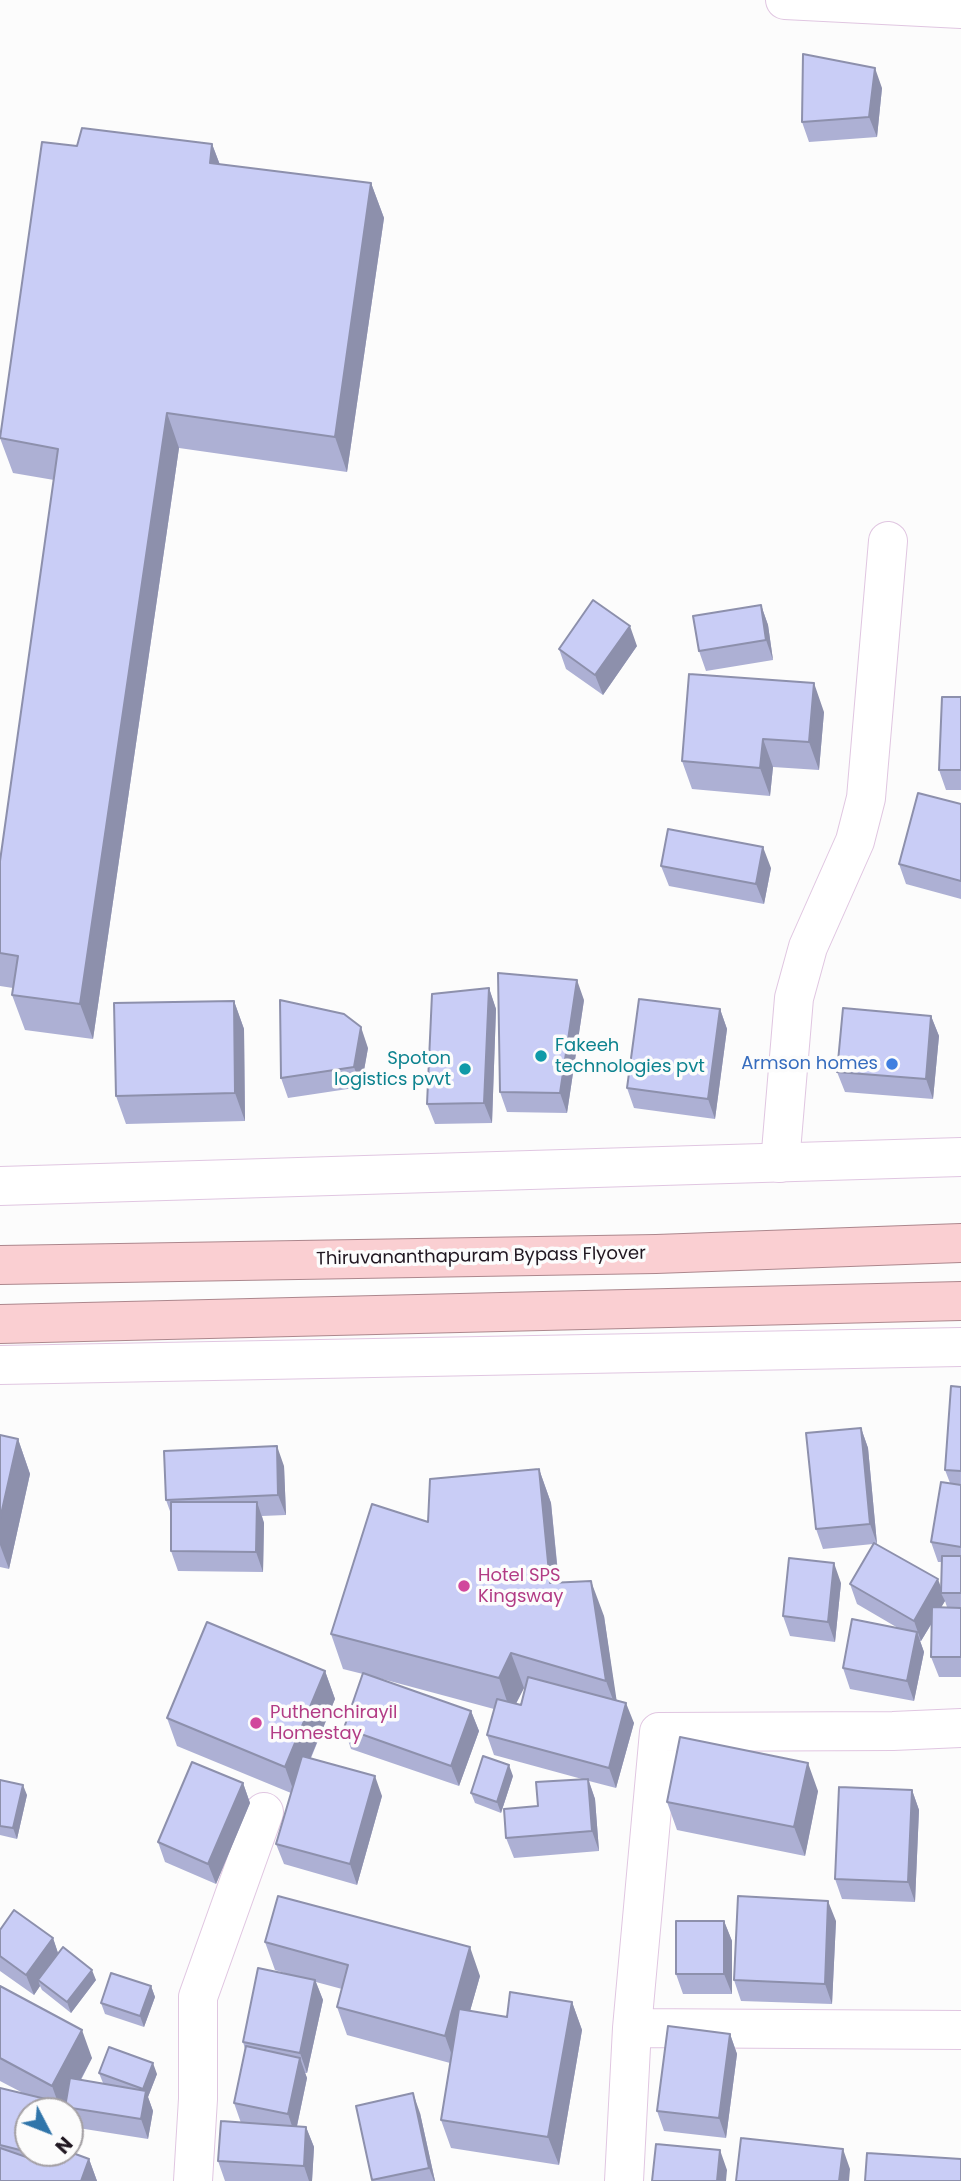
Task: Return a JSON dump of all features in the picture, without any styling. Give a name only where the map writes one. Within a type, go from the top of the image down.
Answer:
[{"type":"highway","name":"Thiruvananthapuram Bypass Flyover","points":[[0,1265],[656,1254],[961,1243]]},
{"type":"highway","points":[[0,1324],[961,1301]]},
{"type":"street","points":[[785,0],[961,9]]},
{"type":"street","points":[[780,1163],[794,998],[808,947],[855,841],[866,798],[888,541]]},
{"type":"street","points":[[0,1186],[961,1157]]},
{"type":"street","points":[[0,1365],[961,1347]]},
{"type":"street","points":[[623,1719],[659,1732],[961,1728]]},
{"type":"street","points":[[624,2181],[632,2028],[659,1732]]},
{"type":"street","points":[[193,2181],[198,2099],[198,1997],[264,1812]]},
{"type":"street","points":[[632,2028],[961,2030]]},
{"type":"building","points":[[803,54],[875,68],[869,117],[802,122]]},
{"type":"building","points":[[82,128],[212,144],[210,163],[371,183],[335,437],[167,413],[80,1004],[12,995],[18,956],[0,953],[0,861],[58,449],[0,438],[42,142],[77,146]]},
{"type":"building","points":[[593,600],[630,626],[595,675],[559,649]]},
{"type":"building","points":[[761,605],[766,640],[699,651],[693,616]]},
{"type":"building","points":[[689,674],[814,683],[809,742],[763,739],[760,768],[682,761]]},
{"type":"building","points":[[942,697],[961,697],[961,770],[939,770]]},
{"type":"building","points":[[918,793],[961,804],[961,881],[899,864]]},
{"type":"building","points":[[668,829],[763,847],[756,884],[661,866]]},
{"type":"building","name":"Fakeeh technologies pvt","points":[[498,973],[577,980],[560,1093],[500,1092]]},
{"type":"building","name":"Spoton logistics pvvt","points":[[489,988],[484,1103],[427,1104],[432,994]]},
{"type":"building","points":[[639,999],[720,1009],[708,1099],[627,1088]]},
{"type":"building","points":[[280,1000],[344,1014],[361,1027],[354,1067],[281,1078]]},
{"type":"building","points":[[234,1001],[235,1093],[116,1096],[114,1003]]},
{"type":"building","name":"Armson homes","points":[[843,1008],[931,1016],[926,1079],[837,1072]]},
{"type":"building","points":[[951,1386],[961,1387],[961,1471],[945,1470]]},
{"type":"building","points":[[861,1428],[870,1524],[816,1529],[806,1433]]},
{"type":"building","points":[[0,1435],[18,1439],[0,1519]]},
{"type":"building","points":[[277,1446],[278,1495],[166,1500],[164,1451]]},
{"type":"building","name":"Hotel SPS Kingsway","points":[[539,1469],[550,1583],[591,1581],[606,1681],[511,1653],[499,1678],[331,1634],[372,1504],[428,1522],[430,1479]]},
{"type":"building","points":[[941,1482],[961,1485],[961,1547],[931,1542]]},
{"type":"building","points":[[171,1502],[257,1502],[256,1552],[171,1551]]},
{"type":"building","points":[[874,1543],[938,1579],[914,1621],[850,1584]]},
{"type":"building","points":[[942,1556],[961,1556],[961,1593],[941,1593]]},
{"type":"building","points":[[789,1558],[834,1563],[828,1622],[783,1616]]},
{"type":"building","points":[[932,1607],[961,1608],[961,1657],[931,1657]]},
{"type":"building","points":[[852,1619],[917,1632],[907,1681],[843,1668]]},
{"type":"building","name":"Puthenchirayil Homestay","points":[[207,1622],[325,1671],[285,1767],[167,1718]]},
{"type":"building","points":[[363,1673],[471,1711],[451,1766],[344,1728]]},
{"type":"building","points":[[528,1677],[626,1703],[609,1768],[487,1735],[497,1699],[521,1705]]},
{"type":"building","points":[[680,1737],[808,1763],[794,1827],[667,1802]]},
{"type":"building","points":[[302,1756],[375,1776],[350,1864],[276,1844]]},
{"type":"building","points":[[483,1756],[509,1765],[497,1802],[471,1793]]},
{"type":"building","points":[[192,1762],[243,1783],[208,1864],[158,1842]]},
{"type":"building","points":[[588,1779],[592,1831],[506,1838],[504,1809],[538,1806],[536,1782]]},
{"type":"building","points":[[0,1780],[23,1785],[13,1828],[0,1826]]},
{"type":"building","points":[[839,1787],[912,1790],[908,1882],[835,1879]]},
{"type":"building","points":[[278,1896],[470,1947],[445,2036],[337,2007],[348,1965],[265,1942]]},
{"type":"building","points":[[738,1896],[828,1901],[825,1984],[734,1980]]},
{"type":"building","points":[[14,1910],[53,1938],[26,1975],[0,1956],[0,1930]]},
{"type":"building","points":[[676,1921],[724,1921],[724,1974],[676,1974]]},
{"type":"building","points":[[63,1947],[92,1970],[67,2002],[38,1980]]},
{"type":"building","points":[[258,1968],[315,1980],[300,2053],[243,2042]]},
{"type":"building","points":[[111,1973],[151,1986],[140,2016],[101,2003]]},
{"type":"building","points":[[0,1986],[82,2030],[52,2086],[0,2058]]},
{"type":"building","points":[[510,1992],[572,2002],[548,2137],[441,2120],[459,2009],[507,2017]]},
{"type":"building","points":[[668,2026],[730,2034],[719,2118],[657,2111]]},
{"type":"building","points":[[246,2046],[300,2058],[288,2114],[234,2103]]},
{"type":"building","points":[[109,2047],[153,2063],[143,2089],[99,2073]]},
{"type":"building","points":[[70,2078],[146,2091],[141,2119],[84,2110],[84,2097],[67,2097]]},
{"type":"building","points":[[0,2088],[38,2097],[14,2097],[14,2148],[0,2145]]},
{"type":"building","points":[[413,2093],[429,2168],[372,2180],[356,2106]]},
{"type":"building","points":[[221,2121],[306,2127],[304,2166],[218,2161]]},
{"type":"building","points":[[741,2138],[843,2149],[839,2181],[736,2181]]},
{"type":"building","points":[[656,2144],[720,2150],[717,2181],[652,2181]]},
{"type":"building","points":[[0,2148],[14,2153],[14,2167],[84,2167],[84,2157],[89,2159],[81,2181],[0,2181]]},
{"type":"building","points":[[867,2153],[961,2159],[961,2181],[865,2181]]},
{"type":"place","name":"Fakeeh technologies pvt","points":[[541,1056]]},
{"type":"place","name":"Armson homes","points":[[892,1064]]},
{"type":"place","name":"Spoton logistics pvvt","points":[[465,1069]]},
{"type":"place","name":"Hotel SPS Kingsway","points":[[464,1586]]},
{"type":"place","name":"Puthenchirayil Homestay","points":[[256,1723]]}]
